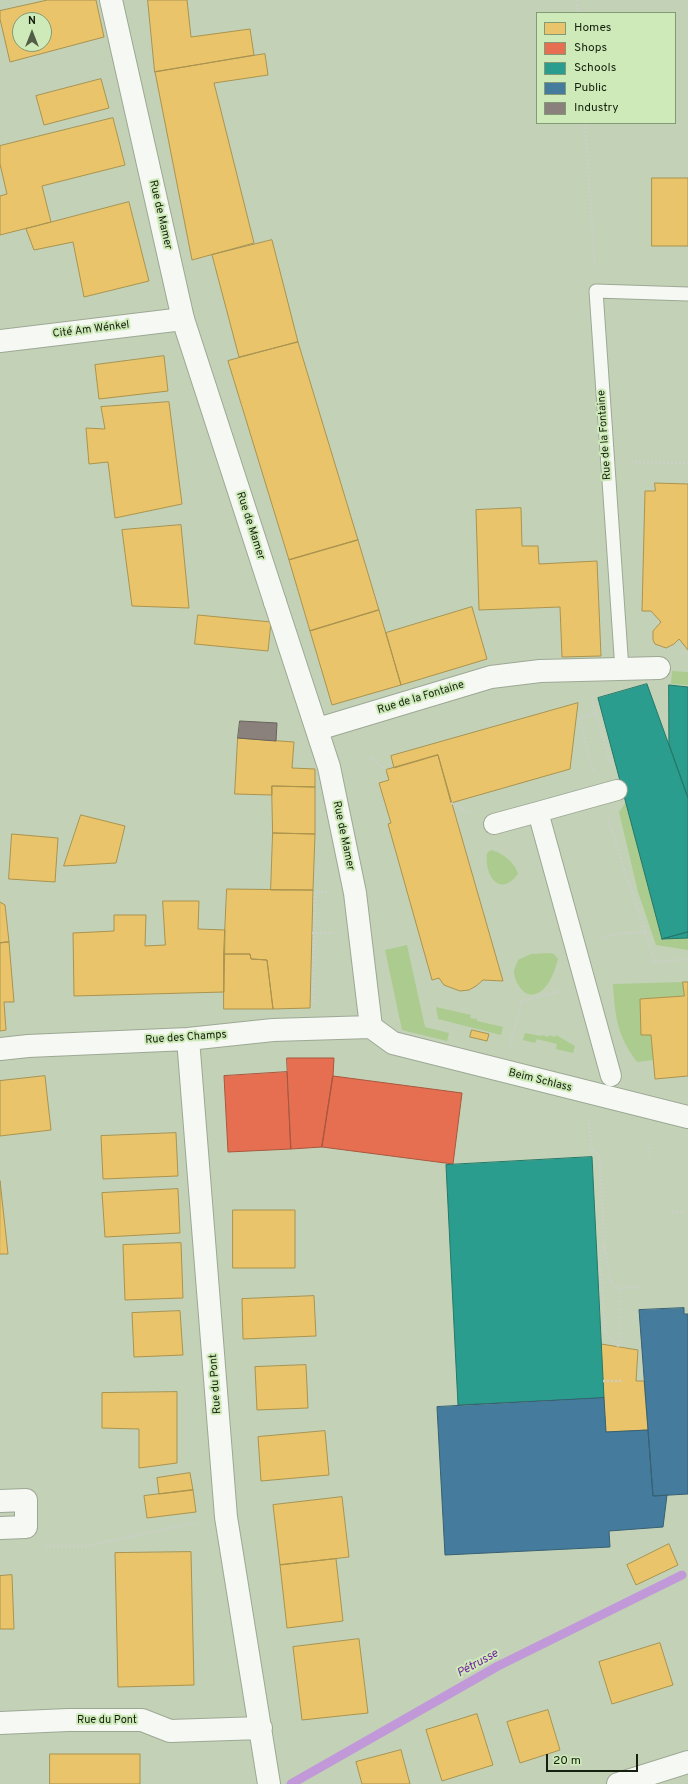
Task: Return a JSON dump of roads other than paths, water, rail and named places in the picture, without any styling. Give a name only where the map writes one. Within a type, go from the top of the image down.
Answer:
[{"type":"street","name":"Rue de Mamer","points":[[111,0],[183,319],[329,767],[355,893],[371,1027]]},
{"type":"street","name":"Cité Am Wénkel","points":[[0,342],[183,319]]},
{"type":"street","name":"Rue de la Fontaine","points":[[318,730],[491,676],[540,671],[659,668]]},
{"type":"street","points":[[494,824],[609,792]]},
{"type":"street","points":[[538,812],[611,1076]]},
{"type":"street","name":"Rue des Champs","points":[[0,1049],[28,1046],[188,1039],[273,1030],[371,1027]]},
{"type":"street","name":"Beim Schlass","points":[[371,1027],[393,1043],[688,1117]]},
{"type":"street","name":"Rue du Pont","points":[[188,1039],[226,1517],[268,1774]]},
{"type":"street","points":[[0,1501],[26,1500],[26,1528],[0,1528]]},
{"type":"street","name":"Rue du Pont","points":[[0,1723],[68,1720],[142,1720],[170,1731],[261,1728]]},
{"type":"street","points":[[618,1784],[688,1762]]},
{"type":"lane","name":"Rue de la Fontaine","points":[[622,670],[596,291],[688,294]]},
{"type":"waterway","name":"Pétrusse","points":[[291,1784],[498,1666],[682,1575]]}]
